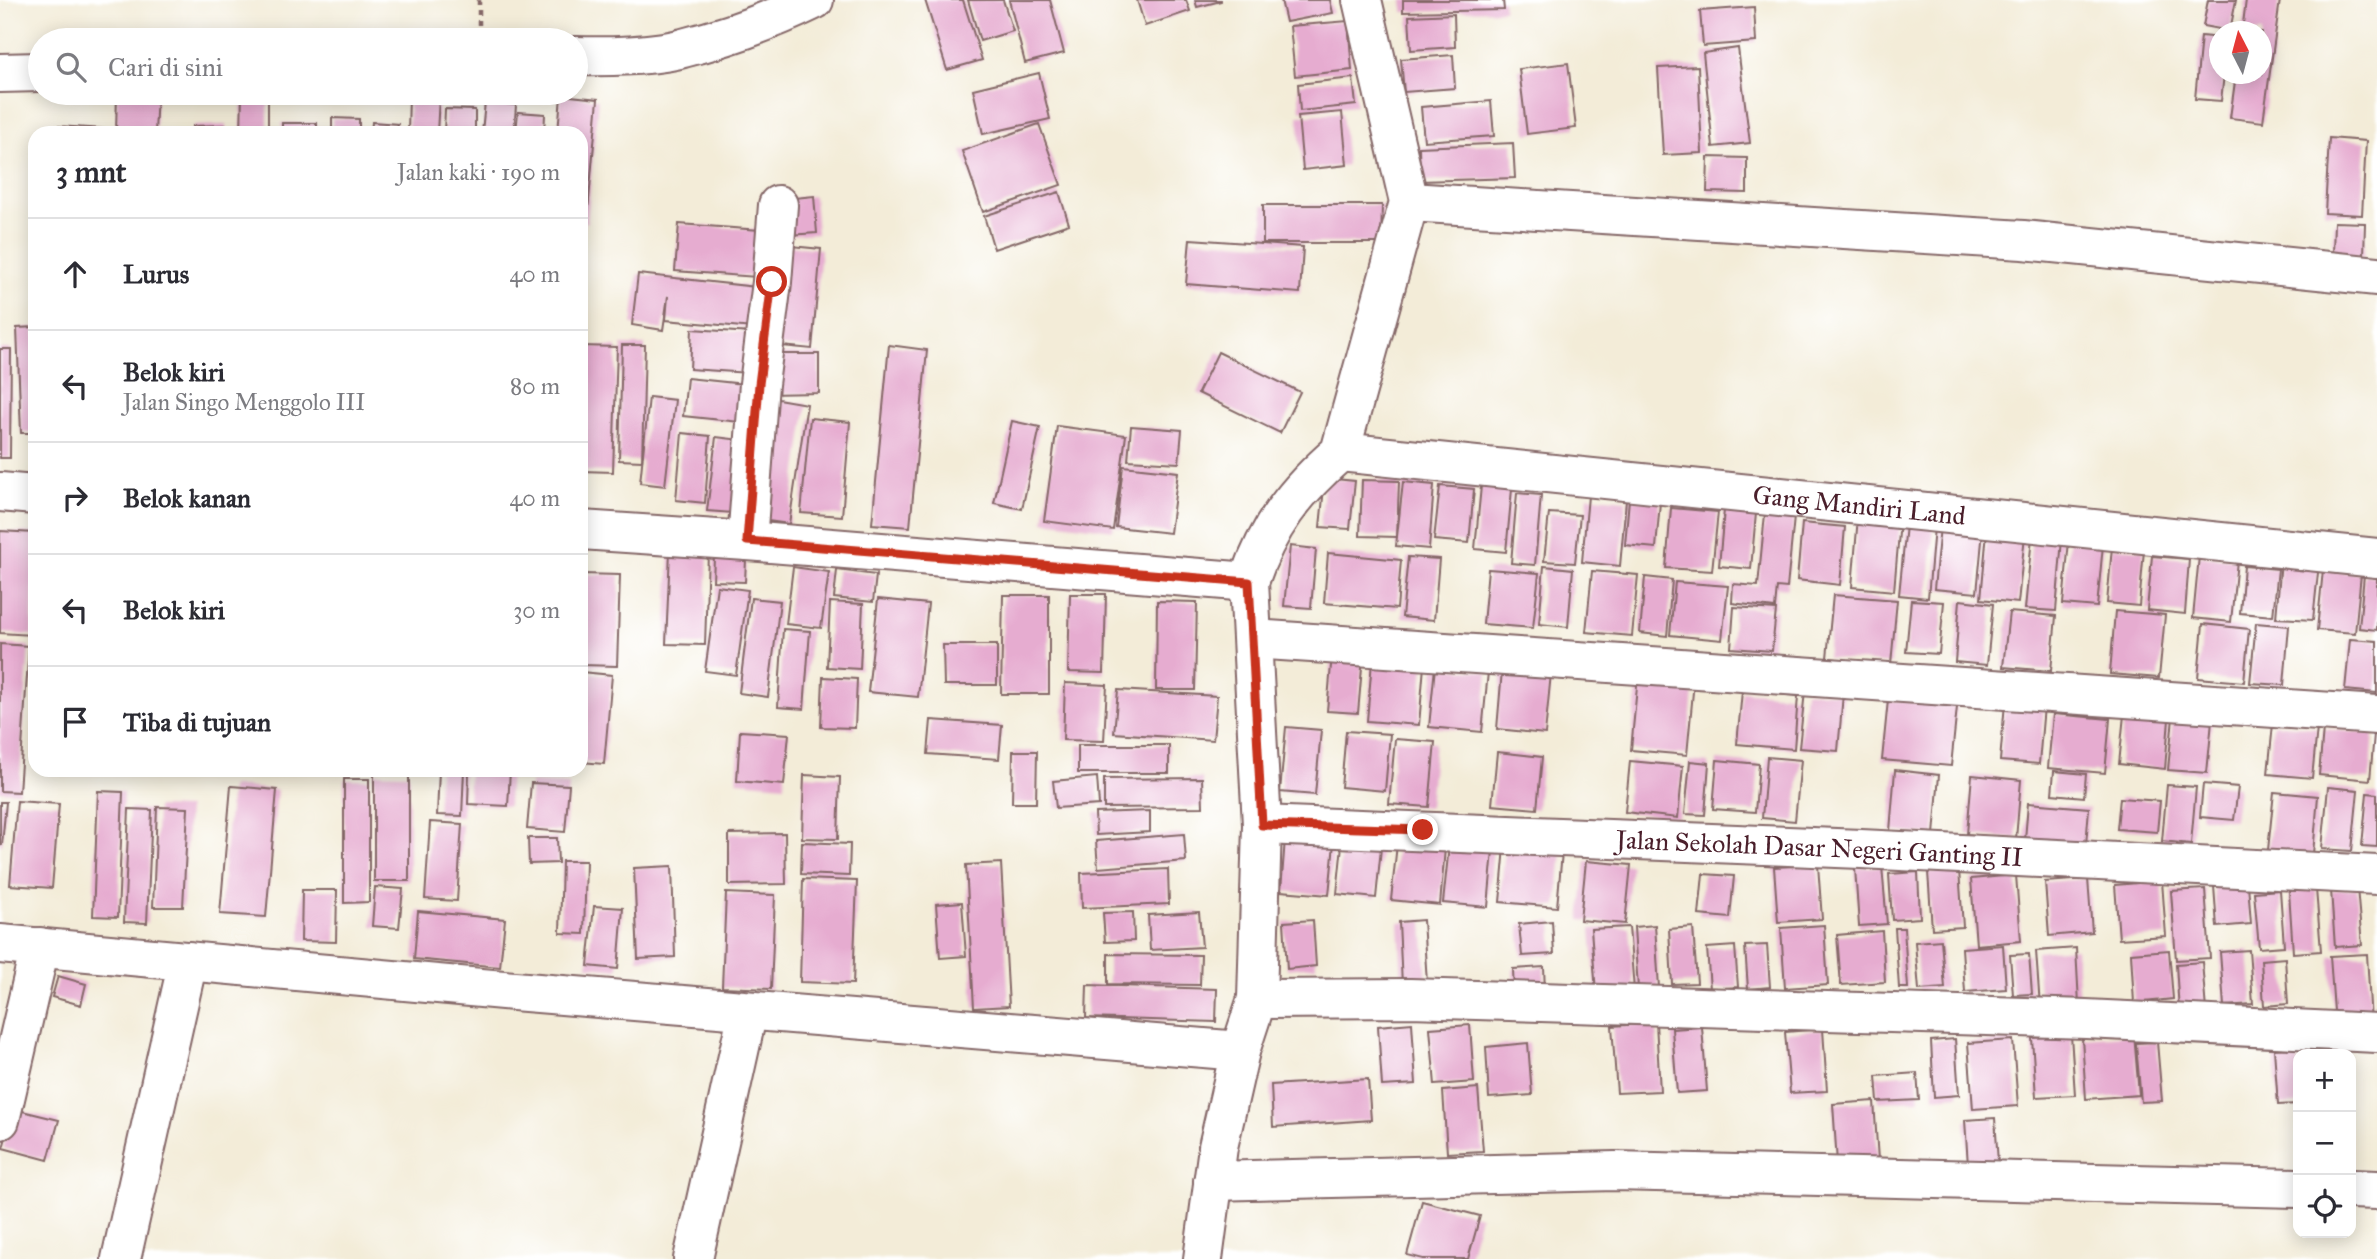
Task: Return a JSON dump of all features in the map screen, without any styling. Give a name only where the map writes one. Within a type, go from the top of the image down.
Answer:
[{"type":"street","points":[[588,56],[681,49],[783,15],[814,0]]},
{"type":"street","points":[[1203,1259],[1218,1147],[1240,1051],[1257,999],[1262,825],[1249,582],[1259,551],[1279,515],[1310,478],[1340,452],[1409,202],[1363,0]]},
{"type":"street","points":[[0,74],[28,73]]},
{"type":"street","points":[[1409,202],[2023,240],[2377,276]]},
{"type":"street","points":[[747,541],[759,384],[772,282],[778,205]]},
{"type":"street","name":"Gang Mandiri Land","points":[[1340,452],[2377,558]]},
{"type":"street","points":[[0,492],[28,494]]},
{"type":"street","points":[[588,530],[1249,582]]},
{"type":"street","points":[[1253,639],[2377,715]]},
{"type":"street","name":"Jalan Sekolah Dasar Negeri Ganting II","points":[[1262,825],[1861,849],[2377,875]]},
{"type":"street","points":[[0,944],[1240,1051]]},
{"type":"street","points":[[0,1120],[40,947]]},
{"type":"street","points":[[121,1259],[188,961]]},
{"type":"street","points":[[1257,999],[1410,998],[2072,1018],[2377,1033]]},
{"type":"street","points":[[693,1259],[748,1010]]},
{"type":"street","points":[[1213,1181],[1615,1171],[2293,1188]]},
{"type":"street","points":[[2356,1189],[2377,1190]]},
{"type":"path","points":[[479,0],[480,28]]},
{"type":"building","points":[[925,0],[963,0],[982,60],[947,70]]},
{"type":"building","points":[[968,0],[1003,0],[1013,31],[980,41]]},
{"type":"building","points":[[1009,0],[1050,0],[1064,53],[1025,63]]},
{"type":"building","points":[[1137,0],[1186,0],[1190,11],[1145,26]]},
{"type":"building","points":[[1195,0],[1221,0],[1221,1],[1197,7]]},
{"type":"building","points":[[1281,0],[1330,0],[1333,13],[1286,22]]},
{"type":"building","points":[[1403,0],[1503,0],[1504,10],[1403,12]]},
{"type":"building","points":[[2208,0],[2236,0],[2232,21],[2209,21],[2209,27],[2203,26]]},
{"type":"building","points":[[2246,0],[2280,0],[2272,57],[2272,21],[2243,21]]},
{"type":"building","points":[[1754,7],[1756,42],[1703,46],[1700,11]]},
{"type":"building","points":[[1454,14],[1455,47],[1411,50],[1409,16]]},
{"type":"building","points":[[1348,21],[1352,70],[1295,76],[1290,26]]},
{"type":"building","points":[[2201,36],[2209,37],[2209,84],[2223,84],[2221,101],[2195,99]]},
{"type":"building","points":[[1738,48],[1750,143],[1713,147],[1703,53]]},
{"type":"building","points":[[1453,55],[1455,88],[1404,92],[1401,59]]},
{"type":"building","points":[[1568,63],[1576,128],[1527,134],[1519,69]]},
{"type":"building","points":[[1698,66],[1702,153],[1663,155],[1658,68]]},
{"type":"building","points":[[1039,73],[1050,119],[983,134],[973,89]]},
{"type":"building","points":[[1353,78],[1356,105],[1300,111],[1298,84]]},
{"type":"building","points":[[2235,84],[2268,84],[2263,122],[2230,118]]},
{"type":"building","points":[[588,98],[598,99],[588,211],[588,126],[559,126],[560,105],[588,105]]},
{"type":"building","points":[[1491,101],[1494,136],[1424,141],[1421,107]]},
{"type":"building","points":[[117,105],[156,105],[155,126],[116,126]]},
{"type":"building","points":[[242,105],[268,105],[268,126],[241,126]]},
{"type":"building","points":[[409,105],[439,105],[437,126],[408,126]]},
{"type":"building","points":[[485,105],[516,105],[514,126],[483,126]]},
{"type":"building","points":[[445,109],[475,110],[475,126],[444,126]]},
{"type":"building","points":[[518,112],[545,114],[544,126],[517,126]]},
{"type":"building","points":[[1342,112],[1347,165],[1303,170],[1298,116]]},
{"type":"building","points":[[332,118],[359,119],[359,126],[332,126]]},
{"type":"building","points":[[372,122],[398,124],[398,126],[372,126]]},
{"type":"building","points":[[282,123],[317,123],[317,126],[282,126]]},
{"type":"building","points":[[1039,124],[1061,185],[983,212],[962,151]]},
{"type":"building","points":[[2329,138],[2366,141],[2362,215],[2325,213]]},
{"type":"building","points":[[1513,143],[1515,178],[1420,181],[1419,147]]},
{"type":"building","points":[[1708,157],[1747,158],[1747,193],[1707,192]]},
{"type":"building","points":[[1059,192],[1069,224],[994,249],[984,216]]},
{"type":"building","points":[[814,196],[817,233],[788,235],[785,199]]},
{"type":"building","points":[[1263,205],[1382,205],[1381,243],[1263,243]]},
{"type":"building","points":[[2334,222],[2365,223],[2364,256],[2333,255]]},
{"type":"building","points":[[679,224],[760,230],[757,277],[675,271]]},
{"type":"building","points":[[1190,239],[1303,247],[1300,293],[1186,284]]},
{"type":"building","points":[[781,245],[821,249],[812,349],[772,345]]},
{"type":"building","points":[[638,274],[756,287],[753,328],[666,320],[668,296],[663,330],[632,325]]},
{"type":"building","points":[[28,327],[28,433],[21,433],[17,328]]},
{"type":"building","points":[[692,329],[751,333],[749,373],[690,369]]},
{"type":"building","points":[[622,345],[645,345],[642,461],[619,460]]},
{"type":"building","points":[[889,345],[927,350],[910,527],[872,524]]},
{"type":"building","points":[[588,346],[617,347],[613,472],[588,471]]},
{"type":"building","points":[[0,349],[11,349],[10,458],[0,458]]},
{"type":"building","points":[[1218,352],[1300,392],[1280,433],[1198,393]]},
{"type":"building","points":[[766,354],[819,354],[819,393],[766,394]]},
{"type":"building","points":[[687,378],[744,384],[740,422],[683,416]]},
{"type":"building","points":[[649,397],[675,400],[665,486],[640,483]]},
{"type":"building","points":[[772,398],[807,404],[789,524],[754,519]]},
{"type":"building","points":[[810,418],[850,422],[842,516],[801,513]]},
{"type":"building","points":[[1012,421],[1040,427],[1022,509],[994,503]]},
{"type":"building","points":[[1057,426],[1126,435],[1113,530],[1044,521]]},
{"type":"building","points":[[1131,426],[1182,430],[1179,463],[1128,460]]},
{"type":"building","points":[[682,433],[710,436],[705,503],[676,500]]},
{"type":"building","points":[[716,437],[741,440],[733,513],[707,511]]},
{"type":"building","points":[[1123,466],[1178,472],[1170,533],[1116,527]]},
{"type":"building","points":[[1325,478],[1355,481],[1350,529],[1320,527]]},
{"type":"building","points":[[1362,480],[1399,481],[1397,537],[1360,536]]},
{"type":"building","points":[[1403,482],[1434,485],[1429,549],[1396,546]]},
{"type":"building","points":[[1440,486],[1474,489],[1469,543],[1434,540]]},
{"type":"building","points":[[1481,486],[1512,489],[1506,552],[1475,549]]},
{"type":"building","points":[[1517,493],[1541,495],[1535,565],[1511,563]]},
{"type":"building","points":[[1588,496],[1626,500],[1620,566],[1582,562]]},
{"type":"building","points":[[1629,499],[1660,502],[1656,548],[1625,545]]},
{"type":"building","points":[[1671,508],[1718,512],[1712,571],[1666,568]]},
{"type":"building","points":[[1724,510],[1756,513],[1751,569],[1719,566]]},
{"type":"building","points":[[1549,513],[1580,515],[1575,563],[1544,561]]},
{"type":"building","points":[[1765,514],[1794,517],[1787,588],[1777,587],[1775,608],[1732,603],[1733,584],[1758,586]]},
{"type":"building","points":[[1858,517],[1900,521],[1894,591],[1852,587]]},
{"type":"building","points":[[1802,523],[1845,527],[1840,585],[1797,580]]},
{"type":"building","points":[[1906,525],[1934,527],[1928,598],[1899,595]]},
{"type":"building","points":[[1940,526],[1983,530],[1977,593],[1934,589]]},
{"type":"building","points":[[0,531],[28,533],[28,635],[0,633]]},
{"type":"building","points":[[1987,531],[2025,535],[2018,603],[1981,599]]},
{"type":"building","points":[[2032,537],[2062,539],[2056,611],[2025,609]]},
{"type":"building","points":[[2069,541],[2103,545],[2097,607],[2063,604]]},
{"type":"building","points":[[1290,546],[1316,549],[1311,608],[1284,606]]},
{"type":"building","points":[[2112,547],[2144,550],[2139,606],[2107,603]]},
{"type":"building","points":[[670,551],[708,552],[705,645],[666,644]]},
{"type":"building","points":[[1328,553],[1401,560],[1397,609],[1324,603]]},
{"type":"building","points":[[2152,556],[2189,559],[2185,614],[2147,610]]},
{"type":"building","points":[[2199,556],[2237,560],[2231,622],[2193,618]]},
{"type":"building","points":[[1408,557],[1439,559],[1434,620],[1402,617]]},
{"type":"building","points":[[714,558],[746,559],[745,582],[713,581]]},
{"type":"building","points":[[2281,560],[2319,563],[2313,620],[2276,618]]},
{"type":"building","points":[[1544,566],[1573,569],[1568,627],[1539,624]]},
{"type":"building","points":[[2244,566],[2278,569],[2273,616],[2240,613]]},
{"type":"building","points":[[793,567],[829,572],[821,628],[786,624]]},
{"type":"building","points":[[1488,569],[1539,573],[1533,628],[1483,624]]},
{"type":"building","points":[[837,570],[876,575],[873,602],[834,598]]},
{"type":"building","points":[[2323,570],[2361,574],[2355,633],[2317,630]]},
{"type":"building","points":[[1592,571],[1638,575],[1632,636],[1586,632]]},
{"type":"building","points":[[588,574],[620,575],[617,666],[588,665]]},
{"type":"building","points":[[2364,575],[2377,576],[2377,630],[2359,628]]},
{"type":"building","points":[[1645,577],[1672,580],[1667,636],[1640,633]]},
{"type":"building","points":[[1675,582],[1728,586],[1722,640],[1670,635]]},
{"type":"building","points":[[717,586],[748,590],[736,675],[705,671]]},
{"type":"building","points":[[1070,594],[1106,594],[1104,673],[1068,672]]},
{"type":"building","points":[[1003,595],[1049,595],[1049,694],[1001,694]]},
{"type":"building","points":[[1833,595],[1897,600],[1891,664],[1827,658]]},
{"type":"building","points":[[751,598],[780,601],[768,697],[739,693]]},
{"type":"building","points":[[878,599],[928,604],[918,697],[868,692]]},
{"type":"building","points":[[1911,600],[1944,602],[1939,654],[1906,652]]},
{"type":"building","points":[[1960,600],[1993,604],[1987,665],[1955,662]]},
{"type":"building","points":[[1157,601],[1197,602],[1195,690],[1156,690]]},
{"type":"building","points":[[830,602],[863,604],[860,669],[827,667]]},
{"type":"building","points":[[1734,607],[1776,610],[1772,651],[1731,648]]},
{"type":"building","points":[[2115,611],[2165,615],[2159,678],[2110,674]]},
{"type":"building","points":[[2009,612],[2056,616],[2051,671],[2003,667]]},
{"type":"building","points":[[2256,623],[2289,626],[2284,685],[2250,683]]},
{"type":"building","points":[[2203,624],[2249,629],[2244,682],[2198,678]]},
{"type":"building","points":[[783,629],[810,631],[804,709],[778,707]]},
{"type":"building","points":[[2350,639],[2377,641],[2377,693],[2345,690]]},
{"type":"building","points":[[0,644],[28,646],[19,792],[0,791]]},
{"type":"building","points":[[943,645],[997,645],[997,685],[944,685]]},
{"type":"building","points":[[1332,654],[1363,656],[1358,713],[1327,711]]},
{"type":"building","points":[[1372,661],[1424,666],[1419,725],[1367,721]]},
{"type":"building","points":[[1435,667],[1488,672],[1482,732],[1429,727]]},
{"type":"building","points":[[1502,670],[1551,673],[1545,734],[1497,729]]},
{"type":"building","points":[[588,673],[612,675],[604,764],[588,763]]},
{"type":"building","points":[[1638,676],[1694,681],[1687,755],[1631,750]]},
{"type":"building","points":[[823,677],[857,679],[855,728],[821,727]]},
{"type":"building","points":[[1065,683],[1107,685],[1104,741],[1063,740]]},
{"type":"building","points":[[1118,690],[1217,696],[1213,740],[1114,733]]},
{"type":"building","points":[[1742,691],[1798,696],[1794,749],[1737,744]]},
{"type":"building","points":[[1805,691],[1843,694],[1838,751],[1799,748]]},
{"type":"building","points":[[1888,700],[1957,707],[1951,766],[1882,760]]},
{"type":"building","points":[[2005,703],[2044,706],[2039,764],[2000,761]]},
{"type":"building","points":[[2053,714],[2110,719],[2105,773],[2048,768]]},
{"type":"building","points":[[2124,715],[2169,719],[2165,769],[2119,764]]},
{"type":"building","points":[[2173,717],[2212,721],[2207,773],[2168,770]]},
{"type":"building","points":[[931,720],[1002,725],[999,759],[928,754]]},
{"type":"building","points":[[2273,724],[2317,728],[2312,778],[2268,774]]},
{"type":"building","points":[[1286,727],[1321,730],[1315,795],[1280,792]]},
{"type":"building","points":[[2323,729],[2374,734],[2370,780],[2319,775]]},
{"type":"building","points":[[740,731],[789,734],[784,785],[737,781]]},
{"type":"building","points":[[1346,731],[1390,734],[1385,791],[1341,787]]},
{"type":"building","points":[[1395,739],[1435,742],[1429,807],[1389,804]]},
{"type":"building","points":[[1078,745],[1169,745],[1169,773],[1078,773]]},
{"type":"building","points":[[1013,751],[1037,751],[1036,803],[1012,803]]},
{"type":"building","points":[[1497,752],[1542,757],[1537,809],[1492,805]]},
{"type":"building","points":[[1767,757],[1801,760],[1795,821],[1762,818]]},
{"type":"building","points":[[1717,760],[1759,764],[1755,812],[1713,809]]},
{"type":"building","points":[[1630,761],[1683,766],[1678,818],[1625,812]]},
{"type":"building","points":[[1690,761],[1709,763],[1705,815],[1685,814]]},
{"type":"building","points":[[1895,770],[1939,775],[1934,835],[1890,831]]},
{"type":"building","points":[[2054,771],[2086,774],[2084,797],[2052,794]]},
{"type":"building","points":[[804,775],[840,777],[838,839],[802,838]]},
{"type":"building","points":[[1972,775],[2021,780],[2016,839],[1967,834]]},
{"type":"building","points":[[374,777],[409,777],[409,881],[374,881]]},
{"type":"building","points":[[439,777],[464,777],[462,816],[437,815]]},
{"type":"building","points":[[469,777],[510,777],[508,806],[468,804]]},
{"type":"building","points":[[1097,777],[1099,805],[1056,808],[1053,781]]},
{"type":"building","points":[[1202,778],[1203,807],[1104,808],[1104,779]]},
{"type":"building","points":[[344,779],[369,779],[369,902],[344,903]]},
{"type":"building","points":[[531,783],[569,785],[565,832],[527,829]]},
{"type":"building","points":[[2203,784],[2238,787],[2234,820],[2200,817]]},
{"type":"building","points":[[2167,785],[2196,787],[2191,844],[2162,841]]},
{"type":"building","points":[[231,786],[277,790],[266,917],[220,914]]},
{"type":"building","points":[[2328,787],[2358,790],[2352,851],[2322,849]]},
{"type":"building","points":[[98,791],[123,792],[118,917],[93,916]]},
{"type":"building","points":[[2274,792],[2318,796],[2313,854],[2268,850]]},
{"type":"building","points":[[2367,793],[2377,794],[2377,847],[2362,846]]},
{"type":"building","points":[[2120,798],[2160,801],[2157,832],[2117,829]]},
{"type":"building","points":[[17,801],[59,804],[52,888],[10,885]]},
{"type":"building","points":[[0,802],[6,802],[2,845],[0,845]]},
{"type":"building","points":[[2028,803],[2089,808],[2086,845],[2025,840]]},
{"type":"building","points":[[157,807],[188,808],[183,907],[153,907]]},
{"type":"building","points":[[129,809],[152,810],[147,923],[124,922]]},
{"type":"building","points":[[1150,811],[1150,832],[1096,835],[1095,813]]},
{"type":"building","points":[[430,822],[462,824],[457,901],[425,899]]},
{"type":"building","points":[[785,833],[786,884],[729,885],[729,834]]},
{"type":"building","points":[[1184,834],[1186,861],[1098,868],[1096,841]]},
{"type":"building","points":[[528,838],[557,838],[558,863],[529,864]]},
{"type":"building","points":[[1285,839],[1334,843],[1329,895],[1281,891]]},
{"type":"building","points":[[802,842],[850,844],[849,876],[801,874]]},
{"type":"building","points":[[1397,844],[1445,848],[1440,905],[1391,900]]},
{"type":"building","points":[[1342,845],[1381,848],[1376,898],[1337,894]]},
{"type":"building","points":[[1449,846],[1493,850],[1488,907],[1443,903]]},
{"type":"building","points":[[1505,847],[1562,852],[1557,907],[1500,902]]},
{"type":"building","points":[[562,861],[586,861],[584,934],[560,933]]},
{"type":"building","points":[[1586,861],[1631,865],[1625,924],[1580,920]]},
{"type":"building","points":[[1001,863],[1009,1006],[974,1008],[966,865]]},
{"type":"building","points":[[1818,865],[1822,919],[1778,922],[1774,867]]},
{"type":"building","points":[[672,866],[675,957],[638,959],[634,868]]},
{"type":"building","points":[[1882,866],[1887,924],[1859,926],[1855,868]]},
{"type":"building","points":[[1168,869],[1169,904],[1082,908],[1081,873]]},
{"type":"building","points":[[1959,870],[1963,927],[1932,929],[1928,872]]},
{"type":"building","points":[[1918,872],[1920,918],[1892,920],[1889,874]]},
{"type":"building","points":[[1703,874],[1734,876],[1730,918],[1699,915]]},
{"type":"building","points":[[2016,875],[2021,941],[1976,945],[1971,879]]},
{"type":"building","points":[[803,879],[857,881],[853,984],[800,982]]},
{"type":"building","points":[[2088,879],[2092,932],[2049,936],[2045,882]]},
{"type":"building","points":[[2162,881],[2166,936],[2119,939],[2115,885]]},
{"type":"building","points":[[2248,884],[2251,924],[2217,927],[2214,886]]},
{"type":"building","points":[[375,887],[403,889],[399,928],[372,926]]},
{"type":"building","points":[[2357,888],[2362,945],[2335,947],[2331,890]]},
{"type":"building","points":[[2205,889],[2210,958],[2176,960],[2171,891]]},
{"type":"building","points":[[2316,889],[2321,951],[2293,953],[2289,891]]},
{"type":"building","points":[[302,890],[337,890],[336,942],[301,941]]},
{"type":"building","points":[[2280,890],[2284,946],[2259,948],[2254,892]]},
{"type":"building","points":[[726,893],[775,895],[771,989],[722,987]]},
{"type":"building","points":[[962,902],[966,956],[940,958],[936,904]]},
{"type":"building","points":[[594,906],[623,908],[618,969],[588,966]]},
{"type":"building","points":[[418,911],[505,919],[500,967],[414,959]]},
{"type":"building","points":[[1133,912],[1134,941],[1105,942],[1103,913]]},
{"type":"building","points":[[1199,912],[1202,947],[1150,950],[1148,915]]},
{"type":"building","points":[[1313,920],[1316,966],[1287,969],[1284,922]]},
{"type":"building","points":[[1423,920],[1427,983],[1402,985],[1399,922]]},
{"type":"building","points":[[1552,921],[1554,954],[1522,956],[1519,924]]},
{"type":"building","points":[[1655,925],[1659,988],[1638,989],[1634,927]]},
{"type":"building","points":[[1824,925],[1828,985],[1785,988],[1781,928]]},
{"type":"building","points":[[1629,927],[1634,990],[1596,992],[1591,929]]},
{"type":"building","points":[[1693,927],[1697,983],[1672,984],[1669,929]]},
{"type":"building","points":[[1895,928],[1904,928],[1908,988],[1899,988]]},
{"type":"building","points":[[1882,931],[1885,982],[1841,985],[1837,935]]},
{"type":"building","points":[[1941,940],[1945,988],[1919,990],[1915,942]]},
{"type":"building","points":[[1767,945],[1770,987],[1748,989],[1745,946]]},
{"type":"building","points":[[2003,945],[2006,989],[1965,992],[1962,948]]},
{"type":"building","points":[[1735,946],[1738,987],[1710,989],[1707,948]]},
{"type":"building","points":[[2076,948],[2079,1004],[2040,1007],[2036,951]]},
{"type":"building","points":[[2169,950],[2173,999],[2134,1003],[2131,953]]},
{"type":"building","points":[[2249,950],[2253,1004],[2224,1006],[2220,952]]},
{"type":"building","points":[[1108,954],[1201,955],[1200,985],[1108,984]]},
{"type":"building","points":[[2029,954],[2032,994],[2013,995],[2010,955]]},
{"type":"building","points":[[2367,954],[2371,1023],[2335,1025],[2330,956]]},
{"type":"building","points":[[2285,958],[2288,1004],[2264,1006],[2261,960]]},
{"type":"building","points":[[2202,962],[2206,1010],[2179,1012],[2176,964]]},
{"type":"building","points":[[1544,967],[1545,991],[1514,993],[1513,969]]},
{"type":"building","points":[[58,976],[86,984],[81,1005],[52,997]]},
{"type":"building","points":[[1087,985],[1217,989],[1216,1022],[1086,1018]]},
{"type":"building","points":[[1412,1023],[1416,1084],[1382,1086],[1378,1026]]},
{"type":"building","points":[[1656,1023],[1660,1091],[1617,1093],[1612,1026]]},
{"type":"building","points":[[1470,1025],[1474,1082],[1435,1085],[1430,1028]]},
{"type":"building","points":[[1702,1027],[1707,1091],[1677,1093],[1672,1029]]},
{"type":"building","points":[[1823,1029],[1827,1091],[1790,1093],[1785,1032]]},
{"type":"building","points":[[2134,1034],[2139,1095],[2086,1099],[2082,1038]]},
{"type":"building","points":[[2071,1035],[2075,1095],[2036,1097],[2032,1038]]},
{"type":"building","points":[[1955,1039],[1959,1095],[1934,1097],[1931,1041]]},
{"type":"building","points":[[2013,1040],[2018,1106],[1973,1109],[1968,1043]]},
{"type":"building","points":[[2157,1042],[2162,1101],[2141,1102],[2136,1043]]},
{"type":"building","points":[[1528,1043],[1532,1095],[1489,1098],[1486,1047]]},
{"type":"building","points":[[2314,1046],[2314,1049],[2293,1049],[2293,1104],[2278,1105],[2274,1049]]},
{"type":"building","points":[[1917,1073],[1919,1100],[1878,1102],[1876,1076]]},
{"type":"building","points":[[1368,1079],[1371,1120],[1273,1127],[1271,1085]]},
{"type":"building","points":[[1478,1088],[1483,1151],[1447,1153],[1443,1091]]},
{"type":"building","points":[[1874,1101],[1878,1160],[1837,1163],[1833,1104]]},
{"type":"building","points":[[14,1109],[59,1120],[48,1160],[3,1148]]},
{"type":"building","points":[[1995,1118],[1998,1163],[1968,1165],[1965,1120]]},
{"type":"building","points":[[1422,1201],[1480,1216],[1468,1259],[1423,1259],[1407,1255]]},
{"type":"route","points":[[772,282],[759,384],[747,541],[1249,582],[1262,825],[1423,830]]}]
